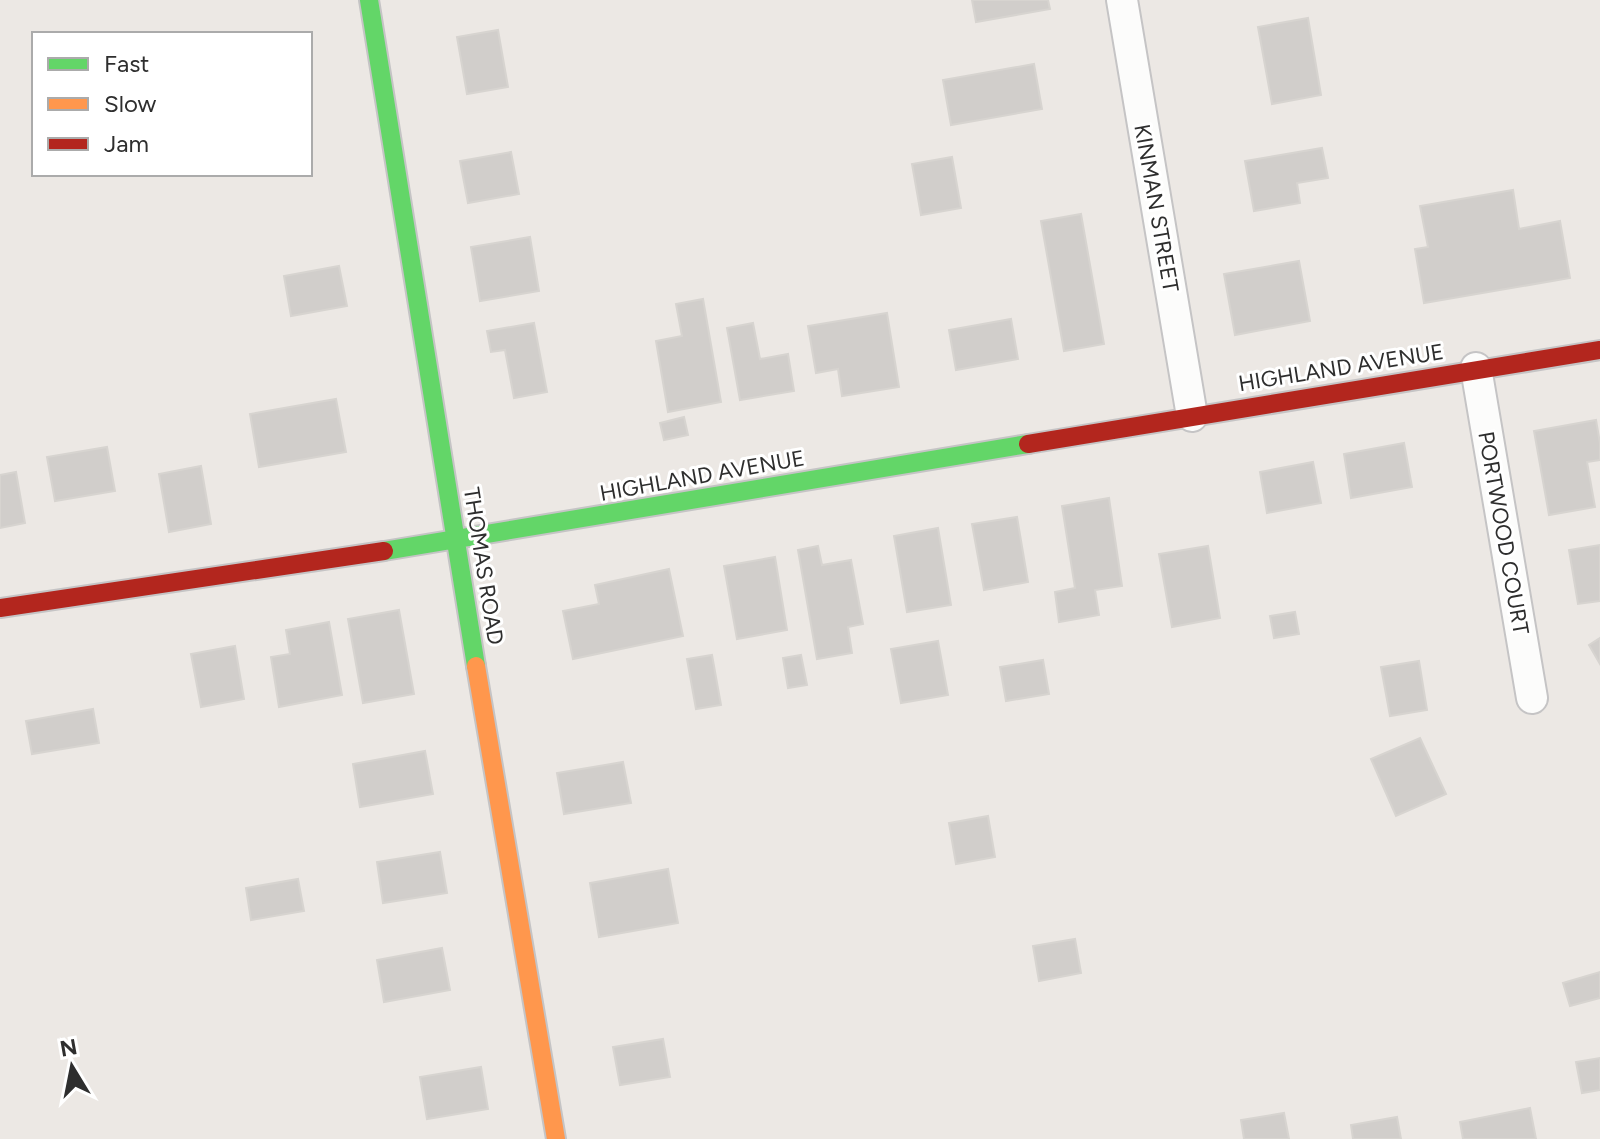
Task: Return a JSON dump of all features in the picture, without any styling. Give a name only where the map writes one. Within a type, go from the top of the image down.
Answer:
[{"type":"street","name":"THOMAS ROAD","points":[[369,0],[455,541],[556,1139]]},
{"type":"street","name":"KINMAN STREET","points":[[1122,0],[1192,416]]},
{"type":"street","name":"HIGHLAND AVENUE","points":[[0,608],[455,541],[1476,368],[1600,350]]},
{"type":"street","name":"PORTWOOD COURT","points":[[1476,368],[1532,698]]},
{"type":"building","points":[[972,0],[1048,0],[1050,9],[976,22]]},
{"type":"building","points":[[1308,18],[1321,95],[1272,104],[1258,27]]},
{"type":"building","points":[[498,30],[508,87],[467,94],[457,37]]},
{"type":"building","points":[[1034,64],[1042,109],[951,125],[943,80]]},
{"type":"building","points":[[1322,148],[1328,178],[1297,183],[1300,203],[1254,211],[1245,161]]},
{"type":"building","points":[[511,152],[519,194],[468,203],[460,161]]},
{"type":"building","points":[[952,157],[961,208],[921,215],[912,164]]},
{"type":"building","points":[[1513,190],[1519,229],[1560,221],[1570,278],[1424,303],[1415,249],[1428,247],[1420,206]]},
{"type":"building","points":[[1081,214],[1104,344],[1064,351],[1041,221]]},
{"type":"building","points":[[530,237],[539,291],[480,301],[471,247]]},
{"type":"building","points":[[1299,261],[1310,321],[1235,335],[1224,274]]},
{"type":"building","points":[[339,266],[347,306],[291,316],[284,276]]},
{"type":"building","points":[[703,299],[721,402],[668,412],[656,341],[682,336],[676,304]]},
{"type":"building","points":[[887,313],[899,387],[842,396],[838,369],[816,373],[808,326]]},
{"type":"building","points":[[1011,319],[1018,359],[956,370],[949,330]]},
{"type":"building","points":[[534,323],[547,392],[514,398],[505,350],[491,352],[487,331]]},
{"type":"building","points":[[753,323],[760,359],[788,354],[794,391],[740,400],[727,328]]},
{"type":"building","points":[[336,399],[346,452],[259,467],[250,414]]},
{"type":"building","points":[[684,417],[688,435],[664,440],[660,423]]},
{"type":"building","points":[[1596,420],[1600,460],[1587,462],[1595,507],[1549,515],[1534,431]]},
{"type":"building","points":[[1404,443],[1412,487],[1351,498],[1344,454]]},
{"type":"building","points":[[107,447],[115,491],[55,501],[47,457]]},
{"type":"building","points":[[1313,462],[1321,503],[1267,513],[1260,472]]},
{"type":"building","points":[[201,466],[211,524],[169,532],[159,474]]},
{"type":"building","points":[[16,472],[25,523],[0,528],[0,475]]},
{"type":"building","points":[[1109,498],[1122,586],[1095,590],[1099,615],[1059,622],[1055,592],[1075,588],[1062,506]]},
{"type":"building","points":[[1017,517],[1028,582],[984,590],[972,524]]},
{"type":"building","points":[[938,528],[951,605],[907,612],[894,536]]},
{"type":"building","points":[[1600,545],[1600,601],[1578,604],[1569,550]]},
{"type":"building","points":[[818,546],[822,565],[851,560],[863,624],[848,627],[852,653],[817,659],[798,550]]},
{"type":"building","points":[[1208,546],[1220,618],[1172,627],[1159,554]]},
{"type":"building","points":[[775,557],[787,630],[737,639],[724,566]]},
{"type":"building","points":[[669,569],[683,636],[573,659],[563,611],[599,604],[595,585]]},
{"type":"building","points":[[399,610],[414,694],[363,703],[348,619]]},
{"type":"building","points":[[1295,612],[1299,634],[1274,638],[1270,616]]},
{"type":"building","points":[[329,622],[342,695],[279,707],[271,657],[290,654],[286,630]]},
{"type":"building","points":[[1600,638],[1600,664],[1589,645]]},
{"type":"building","points":[[938,641],[948,695],[901,703],[891,649]]},
{"type":"building","points":[[235,646],[244,699],[201,707],[191,654]]},
{"type":"building","points":[[712,655],[721,705],[696,709],[687,659]]},
{"type":"building","points":[[801,655],[807,685],[788,688],[783,658]]},
{"type":"building","points":[[1043,660],[1049,694],[1006,701],[1000,667]]},
{"type":"building","points":[[1419,661],[1427,710],[1390,716],[1381,667]]},
{"type":"building","points":[[93,709],[99,743],[32,754],[26,721]]},
{"type":"building","points":[[1420,738],[1446,794],[1396,816],[1371,759]]},
{"type":"building","points":[[425,751],[433,794],[360,807],[353,764]]},
{"type":"building","points":[[623,762],[631,803],[564,814],[557,773]]},
{"type":"building","points":[[988,816],[995,857],[956,864],[949,823]]},
{"type":"building","points":[[440,852],[447,893],[383,903],[377,862]]},
{"type":"building","points":[[668,869],[678,923],[599,937],[590,883]]},
{"type":"building","points":[[298,879],[304,911],[251,920],[246,888]]},
{"type":"building","points":[[1075,939],[1081,973],[1039,981],[1033,946]]},
{"type":"building","points":[[442,948],[450,990],[384,1002],[377,960]]},
{"type":"building","points":[[1600,972],[1600,998],[1570,1006],[1563,983]]},
{"type":"building","points":[[663,1039],[670,1077],[620,1085],[613,1047]]},
{"type":"building","points":[[1600,1058],[1600,1090],[1582,1093],[1576,1062]]},
{"type":"building","points":[[481,1067],[488,1109],[427,1119],[420,1077]]},
{"type":"building","points":[[1530,1108],[1536,1139],[1463,1139],[1460,1122]]},
{"type":"building","points":[[1284,1113],[1289,1139],[1244,1139],[1241,1120]]},
{"type":"building","points":[[1397,1117],[1401,1139],[1353,1139],[1351,1125]]},
{"type":"traffic: fast","points":[[369,0],[476,666]]},
{"type":"traffic: fast","points":[[384,551],[1028,444]]},
{"type":"traffic: slow","points":[[476,666],[556,1139]]},
{"type":"traffic: jam","points":[[1028,444],[1600,350]]},
{"type":"traffic: jam","points":[[0,608],[384,551]]}]
